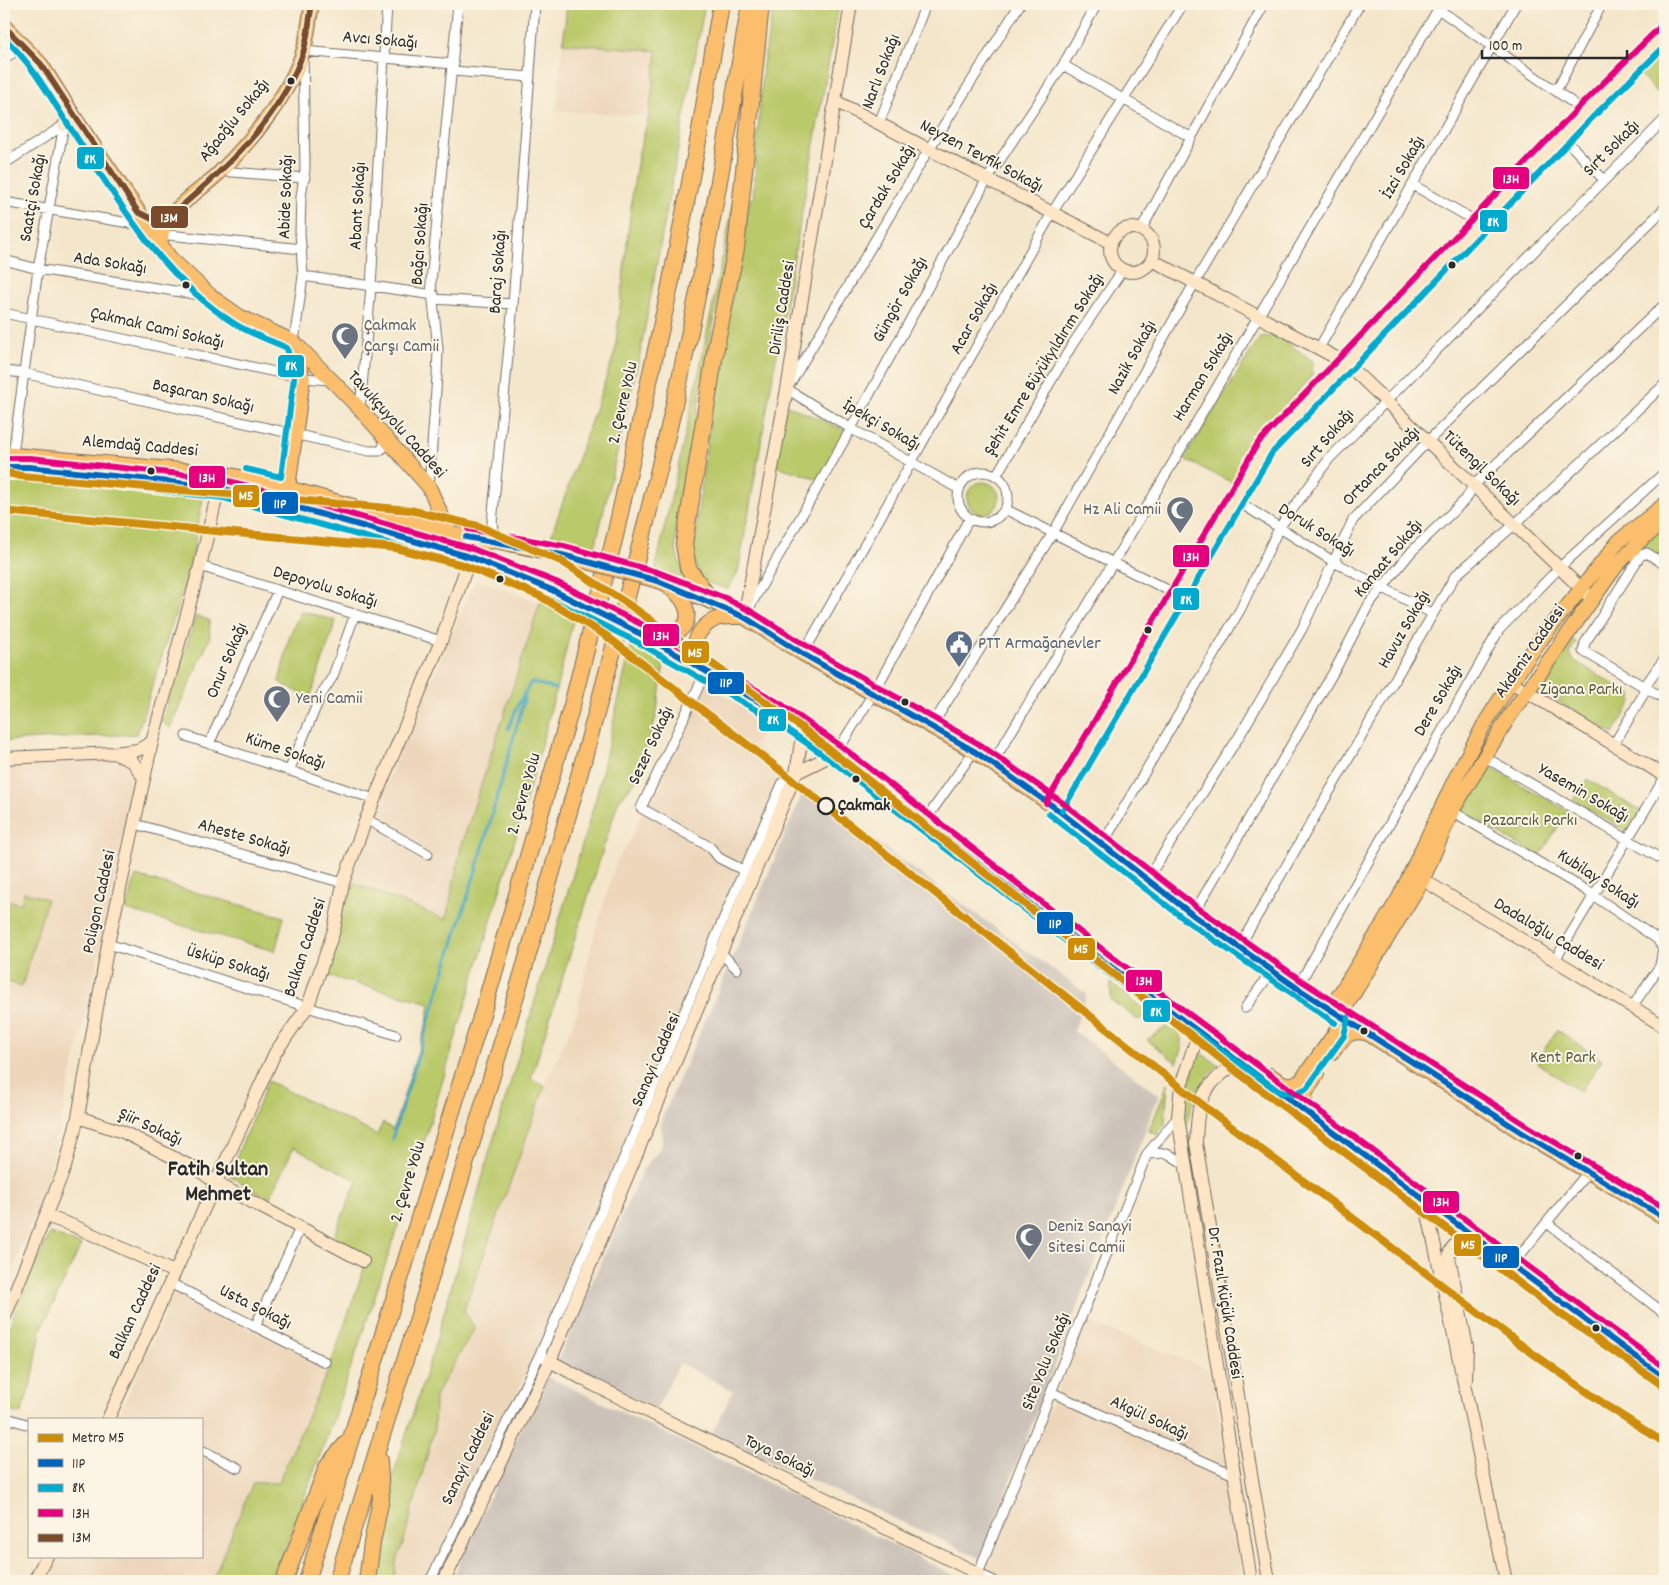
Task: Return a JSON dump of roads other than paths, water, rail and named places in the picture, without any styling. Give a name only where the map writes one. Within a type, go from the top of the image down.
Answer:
[{"type":"highway","name":"2. Çevre Yolu","points":[[308,1581],[486,1001],[572,705],[615,536],[667,300],[699,136],[721,4]]},
{"type":"highway","points":[[337,1581],[564,830],[641,541],[671,418],[707,248],[750,4]]},
{"type":"highway","points":[[711,601],[688,568],[684,544],[717,341],[736,249],[761,4]]},
{"type":"highway","points":[[284,1581],[328,1466],[352,1438]]},
{"type":"highway","points":[[367,1581],[381,1499],[378,1448]]},
{"type":"main road","name":"Ağaoğlu Sokağı","points":[[160,239],[168,218],[221,171],[264,120],[284,92],[303,51],[312,4]]},
{"type":"main road","name":"Tavukçuyolu Caddesi","points":[[4,26],[41,64],[69,122],[147,226],[160,239],[170,258],[212,297],[239,316],[294,342],[360,409],[429,487],[449,532]]},
{"type":"main road","points":[[138,212],[155,220],[168,218]]},
{"type":"main road","points":[[288,488],[304,378],[294,342]]},
{"type":"main road","name":"Alemdağ Caddesi","points":[[8,454],[219,473],[288,488],[484,542],[495,541],[562,554],[658,581],[711,601],[744,617],[803,654],[974,752],[1054,807],[1194,915],[1296,988],[1588,1172],[1665,1218]]},
{"type":"main road","name":"Alemdağ Caddesi","points":[[4,467],[29,467],[219,488],[289,505],[470,557],[552,590],[641,634]]},
{"type":"main road","name":"Akdeniz Caddesi","points":[[1417,876],[1456,777],[1485,723],[1511,682],[1539,642],[1619,541],[1665,504]]},
{"type":"main road","name":"Akdeniz Caddesi","points":[[1176,1015],[1197,1023],[1281,1083],[1291,1086],[1300,1082],[1336,1032],[1335,1013],[1417,876],[1483,756],[1537,675],[1616,566],[1643,538],[1665,522]]},
{"type":"main road","points":[[641,634],[671,635],[682,629],[687,622],[689,613],[684,600],[658,581]]},
{"type":"main road","points":[[706,671],[697,663],[693,652],[694,642],[699,632],[715,620],[744,617]]},
{"type":"main road","points":[[641,634],[776,712],[836,754],[1176,1015],[1665,1379]]},
{"type":"main road","points":[[1306,1112],[1305,1094],[1308,1086],[1344,1037],[1356,1031],[1365,1033]]},
{"type":"street","name":"Abant Sokağı","points":[[360,409],[371,287],[387,4]]},
{"type":"street","name":"Bağcı Sokağı","points":[[429,487],[438,376],[431,282],[454,68],[458,4]]},
{"type":"street","name":"Baraj Sokağı","points":[[495,541],[492,523],[514,304],[535,4]]},
{"type":"street","name":"Diriliş Caddesi","points":[[744,617],[788,389],[851,4]]},
{"type":"street","name":"Narlı Sokağı","points":[[879,123],[926,4]]},
{"type":"street","name":"Çardak Sokağı","points":[[788,389],[929,149],[1020,4]]},
{"type":"street","name":"Güngör Sokağı","points":[[744,617],[986,181],[1063,65],[1097,4]]},
{"type":"street","name":"Acar Sokağı","points":[[803,654],[1052,213],[1183,4]]},
{"type":"street","points":[[1141,230],[1264,4]]},
{"type":"street","name":"Nazik Sokağı","points":[[931,727],[1054,533],[1194,284],[1360,4]]},
{"type":"street","name":"İzci Sokağı","points":[[1319,348],[1516,4]]},
{"type":"street","points":[[1556,91],[1602,4]]},
{"type":"street","points":[[1437,5],[1492,47],[1586,112]]},
{"type":"street","name":"Harman Sokağı","points":[[992,764],[1259,317],[1437,5]]},
{"type":"street","points":[[1054,807],[1234,499],[1270,442],[1562,136],[1665,34]]},
{"type":"street","points":[[4,58],[25,46]]},
{"type":"street","name":"Avcı Sokağı","points":[[303,51],[385,57],[530,77]]},
{"type":"street","name":"Abide Sokağı","points":[[294,342],[303,276],[301,197],[305,178],[303,51]]},
{"type":"street","points":[[1063,65],[1190,137]]},
{"type":"street","name":"Neyzen Tevfik Sokağı","points":[[835,101],[929,149],[986,181],[1111,243]]},
{"type":"street","name":"Sırt Sokağı","points":[[1102,845],[1240,610],[1279,528],[1329,459],[1385,400],[1665,119]]},
{"type":"street","points":[[4,164],[69,122]]},
{"type":"street","name":"Saatçi Sokağı","points":[[8,454],[23,373],[38,269],[69,122]]},
{"type":"street","points":[[1562,136],[1604,180]]},
{"type":"street","points":[[221,171],[305,178]]},
{"type":"street","points":[[1413,185],[1479,223]]},
{"type":"street","points":[[4,202],[147,226]]},
{"type":"street","name":"Ortanca Sokağı","points":[[1147,879],[1240,735],[1302,629],[1353,520],[1428,441],[1665,208]]},
{"type":"street","points":[[1126,229],[1141,230],[1147,234],[1154,246],[1152,260],[1142,270],[1122,271],[1113,262],[1109,250],[1111,243],[1120,232],[1126,229]]},
{"type":"street","points":[[160,239],[302,249]]},
{"type":"street","name":"Ada Sokağı","points":[[4,260],[38,269],[212,297]]},
{"type":"street","points":[[1152,260],[1194,284],[1346,362]]},
{"type":"street","name":"Şehit Emre Büyükyıldırım Sokağı","points":[[996,476],[1072,345],[1122,271]]},
{"type":"street","points":[[303,276],[433,297],[514,304]]},
{"type":"street","name":"Kanaat Sokağı","points":[[1194,915],[1337,666],[1370,604],[1412,551],[1466,499],[1473,486],[1665,304]]},
{"type":"street","name":"Çakmak Cami Sokağı","points":[[4,314],[31,318],[304,378],[330,380]]},
{"type":"street","name":"Tütengil Sokağı","points":[[1346,362],[1592,599]]},
{"type":"street","name":"Başaran Sokağı","points":[[4,371],[23,373],[375,452],[380,452],[383,448],[385,438]]},
{"type":"street","name":"Havuz Sokağı","points":[[1239,947],[1455,576],[1514,525],[1665,384]]},
{"type":"street","name":"İpekçi Sokağı","points":[[788,389],[850,428],[959,489]]},
{"type":"street","points":[[982,472],[996,476],[1004,484],[1008,492],[1005,509],[995,520],[986,522],[970,519],[959,506],[959,489],[965,479],[973,474],[982,472]]},
{"type":"street","name":"Dere Sokağı","points":[[1296,988],[1499,630],[1560,567],[1665,472]]},
{"type":"street","name":"Poligon Caddesi","points":[[4,1319],[65,1166],[78,1117],[108,944],[152,742],[200,566],[219,488]]},
{"type":"street","name":"Doruk Sokağı","points":[[1234,499],[1334,562],[1382,589],[1433,614]]},
{"type":"street","points":[[1005,509],[1111,564],[1178,595]]},
{"type":"street","points":[[836,754],[873,694],[970,519]]},
{"type":"street","points":[[1665,565],[1647,553],[1640,556],[1585,643],[1583,651],[1665,699]]},
{"type":"street","name":"Balkan Caddesi","points":[[108,1418],[275,1053],[308,1006],[334,930],[343,883],[366,819],[441,641],[470,557]]},
{"type":"street","name":"Depoyolu Sokağı","points":[[200,566],[441,641]]},
{"type":"street","name":"Onur Sokağı","points":[[210,744],[278,590]]},
{"type":"street","points":[[289,771],[321,695],[333,676],[355,614]]},
{"type":"street","points":[[1614,744],[1643,695],[1644,687],[1665,658]]},
{"type":"street","name":"Sezer Sokağı","points":[[706,671],[641,808],[710,847],[719,858],[743,870]]},
{"type":"street","points":[[1537,675],[1546,703]]},
{"type":"street","points":[[1511,682],[1665,776],[1555,960]]},
{"type":"street","name":"Sanayi Caddesi","points":[[444,1581],[545,1357],[716,949],[796,772],[803,730]]},
{"type":"street","name":"Küme Sokağı","points":[[186,736],[374,799]]},
{"type":"street","points":[[4,758],[114,753],[138,750],[152,742]]},
{"type":"street","points":[[924,822],[974,752]]},
{"type":"street","points":[[114,753],[133,762],[144,778]]},
{"type":"street","name":"Sanayi Caddesi","points":[[716,949],[743,870],[783,782],[796,772],[836,754]]},
{"type":"street","name":"Yasemin Sokağı","points":[[1483,756],[1665,861]]},
{"type":"street","name":"Kubilay Sokağı","points":[[1452,811],[1594,896],[1657,939],[1663,948],[1660,966],[1632,1007]]},
{"type":"street","points":[[366,819],[428,854]]},
{"type":"street","name":"Aheste Sokağı","points":[[135,824],[343,883]]},
{"type":"street","name":"Dadaloğlu Caddesi","points":[[1417,876],[1665,1027]]},
{"type":"street","name":"Üsküp Sokağı","points":[[108,944],[396,1035]]},
{"type":"street","points":[[716,949],[737,969]]},
{"type":"street","points":[[1245,1008],[1272,971]]},
{"type":"street","name":"Dr. Fazıl Küçük Caddesi","points":[[1199,1032],[1181,1085],[1178,1117],[1250,1581]]},
{"type":"street","name":"Dr. Fazıl Küçük Caddesi","points":[[1238,1061],[1211,1082],[1202,1099],[1197,1115],[1196,1143],[1269,1581]]},
{"type":"street","name":"Şiir Sokağı","points":[[78,1117],[123,1132],[200,1171],[216,1184],[363,1261]]},
{"type":"street","name":"Site Yolu Sokağı","points":[[977,1577],[1147,1154],[1178,1117]]},
{"type":"street","points":[[1147,1154],[1167,1153],[1186,1165]]},
{"type":"street","points":[[1512,1265],[1588,1172]]},
{"type":"street","points":[[1425,1200],[1506,1581]]},
{"type":"street","points":[[46,1216],[74,1226],[172,1277]]},
{"type":"street","points":[[1547,1223],[1665,1314]]},
{"type":"street","points":[[255,1327],[300,1228]]},
{"type":"street","points":[[1465,1390],[1468,1360],[1467,1347],[1449,1257],[1450,1250],[1460,1241],[1475,1237]]},
{"type":"street","name":"Usta Sokağı","points":[[172,1277],[255,1327],[325,1362]]},
{"type":"street","name":"Sanayi Caddesi","points":[[430,1581],[545,1357]]},
{"type":"street","name":"Toya Sokağı","points":[[545,1357],[594,1386],[977,1577],[994,1581]]},
{"type":"street","name":"Akgül Sokağı","points":[[1052,1392],[1234,1475]]},
{"type":"street","points":[[4,1417],[28,1425]]},
{"type":"street","points":[[202,1450],[238,1468]]},
{"type":"street","points":[[34,1581],[46,1558]]},
{"type":"waterway","points":[[508,729],[517,707],[531,682],[556,689]]},
{"type":"waterway","points":[[392,1139],[481,854],[524,700],[524,693]]},
{"type":"metro line","name":"M5","points":[[4,472],[21,476],[410,510],[478,526],[561,561],[631,606],[798,725],[1240,1074],[1559,1313],[1665,1387]]},
{"type":"metro line","name":"M5","points":[[4,511],[395,548],[463,565],[540,596],[605,635],[775,766],[1209,1110],[1528,1350],[1610,1408],[1665,1443]]},
{"type":"place","name":"Çakmak Çarşı Camii","points":[[345,360]]},
{"type":"place","name":"Hz Ali Camii","points":[[1180,534]]},
{"type":"place","name":"PTT Armağanevler","points":[[959,668]]},
{"type":"place","name":"Yeni Camii","points":[[277,723]]},
{"type":"place","name":"Çakmak","points":[[826,806]]},
{"type":"place","name":"Deniz Sanayi Sitesi Camii","points":[[1029,1261]]},
{"type":"district","name":"Fatih Sultan Mehmet","points":[[218,1182]]},
{"type":"park label","name":"Zigana Parkı","points":[[1581,690]]},
{"type":"park label","name":"Pazarcık Parkı","points":[[1530,821]]},
{"type":"park label","name":"Kent Park","points":[[1563,1058]]}]
